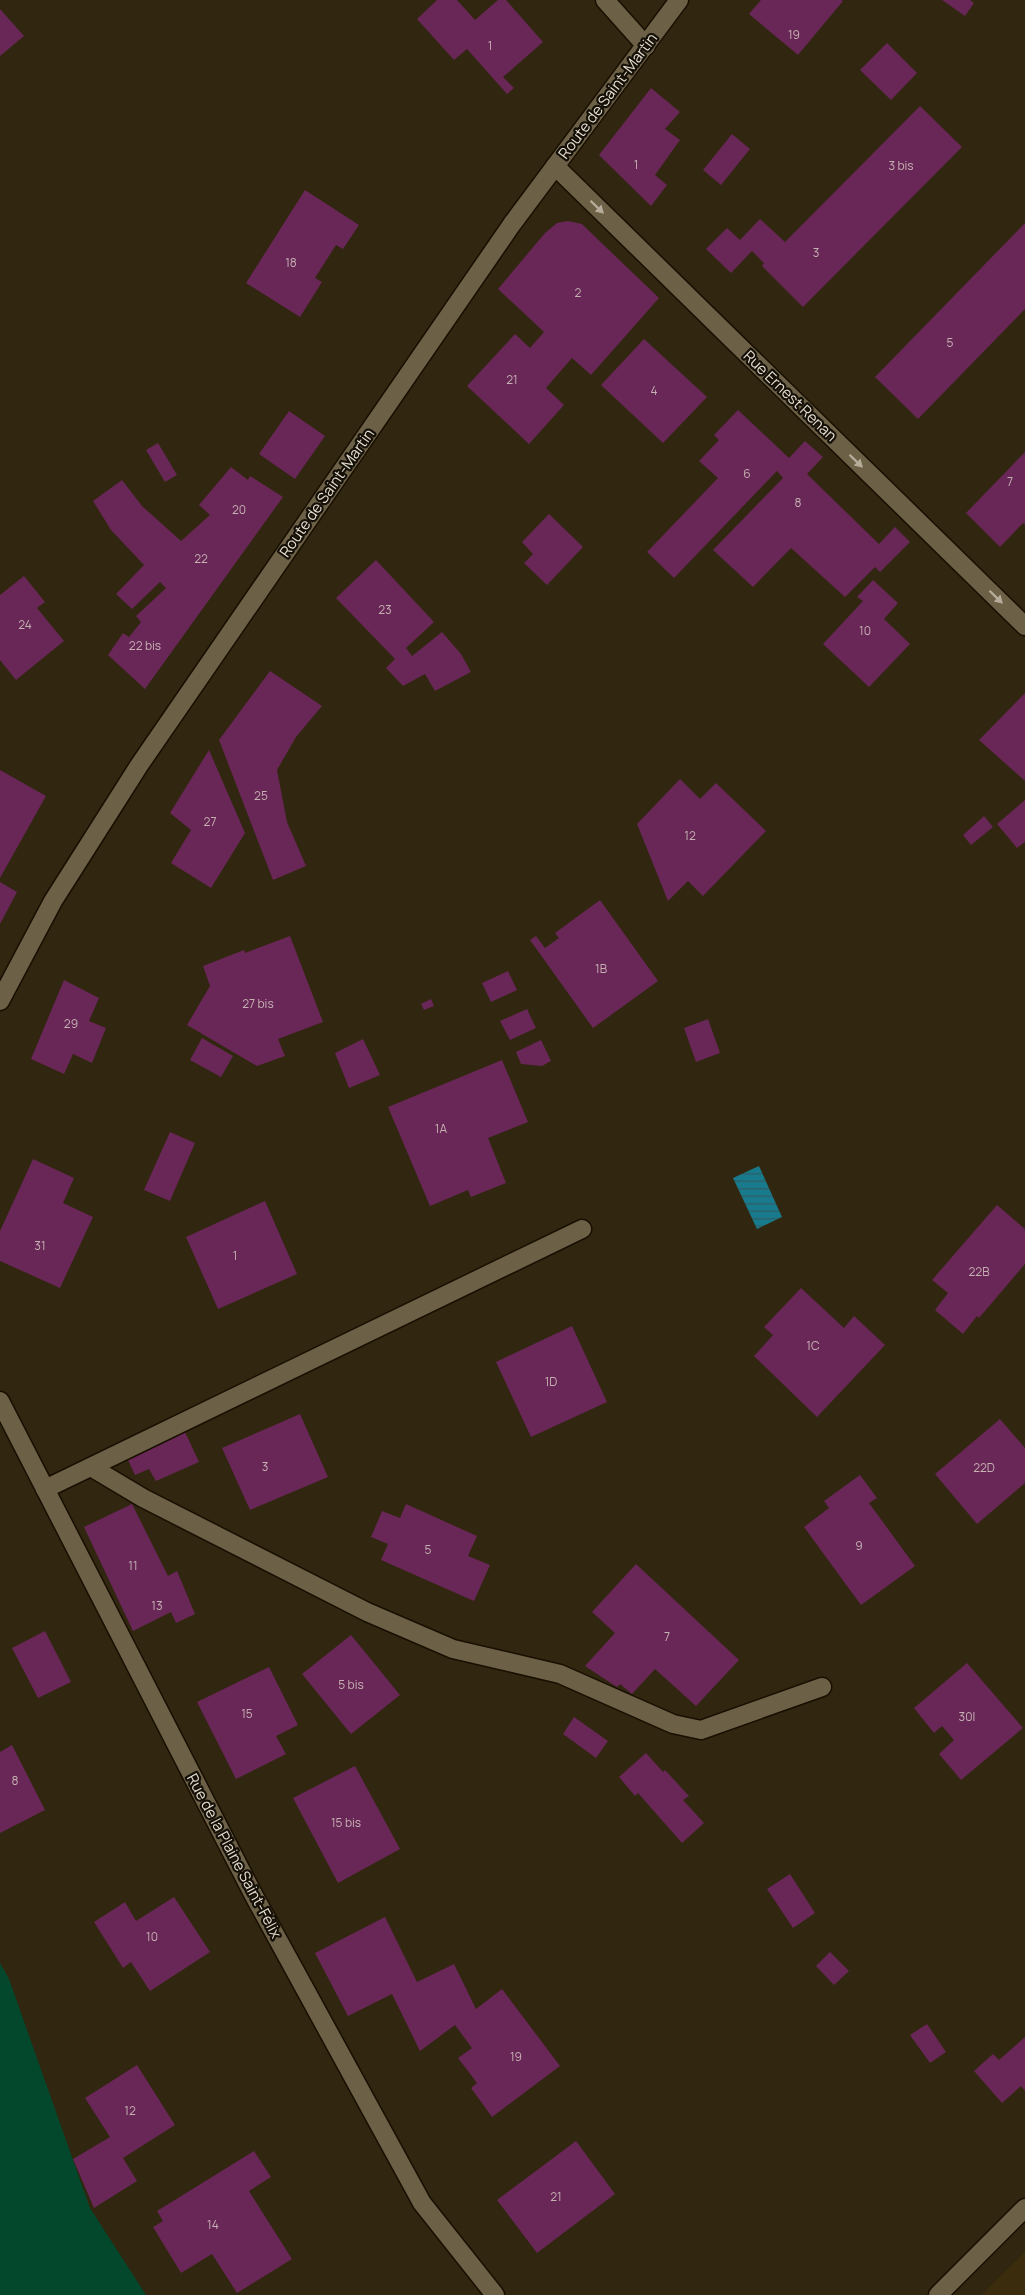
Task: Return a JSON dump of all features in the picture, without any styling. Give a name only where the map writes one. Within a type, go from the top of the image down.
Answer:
[{"type":"street","points":[[605,0],[646,46]]},
{"type":"street","name":"Route de Saint-Martin","points":[[0,1001],[53,901],[140,764],[505,234],[679,0]]},
{"type":"street","name":"Rue Ernest Renan","points":[[555,166],[1025,626]]},
{"type":"street","points":[[45,1489],[582,1229]]},
{"type":"street","name":"Rue de la Plaine Saint-Félix","points":[[0,1401],[253,1894],[422,2203],[495,2295]]},
{"type":"street","points":[[91,1467],[143,1498],[368,1612],[453,1648],[560,1674],[673,1724],[701,1730],[822,1687]]},
{"type":"street","points":[[938,2295],[1025,2208]]},
{"type":"shaded area","points":[[1025,2252],[1025,2295],[981,2295]]},
{"type":"green space","points":[[0,1963],[9,1979],[90,2208],[146,2295],[0,2295]]},
{"type":"water","points":[[759,1166],[782,1217],[757,1229],[733,1178]]},
{"type":"building","points":[[437,0],[457,0],[475,20],[498,0],[506,0],[543,42],[503,77],[514,88],[507,94],[467,49],[454,60],[417,19]]},
{"type":"building","points":[[761,0],[843,1],[798,55],[749,14]]},
{"type":"building","points":[[942,0],[970,0],[974,3],[965,16]]},
{"type":"building","points":[[0,9],[24,36],[0,56]]},
{"type":"building","points":[[887,43],[917,73],[891,100],[860,70]]},
{"type":"building","points":[[651,88],[680,112],[665,129],[680,140],[655,175],[667,185],[651,206],[599,155]]},
{"type":"building","points":[[920,106],[962,147],[803,307],[762,266],[764,263],[752,251],[731,273],[706,249],[727,228],[740,240],[760,219],[785,242]]},
{"type":"building","points":[[732,134],[750,149],[721,185],[703,170]]},
{"type":"building","points":[[305,190],[359,225],[343,249],[336,245],[315,278],[322,282],[300,317],[246,283]]},
{"type":"building","points":[[568,221],[582,224],[659,298],[591,375],[572,358],[546,388],[564,405],[529,444],[467,386],[515,334],[530,348],[544,332],[498,289],[545,233],[557,223]]},
{"type":"building","points":[[1025,223],[1025,309],[918,419],[875,377]]},
{"type":"building","points":[[644,339],[707,397],[663,443],[601,385]]},
{"type":"building","points":[[738,410],[789,458],[805,441],[823,457],[807,474],[879,544],[895,527],[910,542],[880,572],[875,567],[845,597],[791,548],[753,587],[713,550],[783,478],[777,471],[674,578],[647,552],[718,478],[699,461],[719,440],[714,435]]},
{"type":"building","points":[[289,411],[325,436],[295,479],[259,454]]},
{"type":"building","points":[[158,443],[177,475],[165,482],[146,450]]},
{"type":"building","points":[[1025,452],[1025,525],[1023,523],[1000,547],[966,513]]},
{"type":"building","points":[[231,467],[248,480],[250,476],[283,497],[145,689],[108,655],[123,633],[129,637],[141,622],[136,616],[166,588],[160,582],[132,609],[116,594],[144,565],[111,530],[93,501],[122,480],[142,506],[181,541],[210,515],[199,505]]},
{"type":"building","points":[[549,514],[583,547],[547,585],[524,563],[533,554],[522,542]]},
{"type":"building","points":[[376,560],[434,622],[406,648],[412,656],[442,632],[461,654],[471,672],[435,691],[425,674],[403,686],[386,668],[395,659],[336,598]]},
{"type":"building","points":[[24,576],[45,602],[37,608],[64,641],[16,680],[0,660],[0,595]]},
{"type":"building","points":[[873,580],[898,603],[884,619],[910,644],[869,687],[823,644],[863,601],[857,597]]},
{"type":"building","points":[[270,671],[322,706],[296,737],[277,770],[287,822],[306,866],[273,880],[219,740]]},
{"type":"building","points":[[1025,693],[1025,781],[979,740]]},
{"type":"building","points":[[209,750],[245,833],[211,888],[171,863],[191,830],[170,813]]},
{"type":"building","points":[[0,770],[46,796],[0,878]]},
{"type":"building","points":[[680,779],[700,799],[716,783],[766,831],[703,896],[688,881],[668,901],[637,824]]},
{"type":"building","points":[[1025,800],[1025,842],[1017,848],[997,824]]},
{"type":"building","points":[[984,816],[993,827],[971,845],[963,835]]},
{"type":"building","points":[[0,882],[17,892],[0,924]]},
{"type":"building","points":[[600,900],[658,981],[593,1028],[530,940],[536,936],[545,948],[559,938],[555,933]]},
{"type":"building","points":[[290,936],[323,1022],[278,1039],[285,1056],[257,1066],[187,1025],[210,986],[203,966]]},
{"type":"building","points":[[508,971],[517,990],[491,1002],[482,983]]},
{"type":"building","points":[[64,980],[99,998],[89,1021],[106,1028],[92,1063],[73,1054],[64,1074],[31,1059]]},
{"type":"building","points":[[431,999],[434,1006],[424,1010],[421,1004]]},
{"type":"building","points":[[527,1009],[536,1028],[510,1040],[500,1021]]},
{"type":"building","points":[[708,1019],[720,1053],[696,1062],[684,1028]]},
{"type":"building","points":[[202,1038],[233,1056],[221,1077],[190,1060]]},
{"type":"building","points":[[363,1039],[380,1075],[349,1088],[335,1053]]},
{"type":"building","points":[[541,1040],[551,1061],[542,1066],[521,1064],[516,1052]]},
{"type":"building","points":[[502,1060],[528,1122],[488,1138],[506,1183],[471,1197],[468,1190],[430,1206],[388,1107]]},
{"type":"building","points":[[170,1132],[195,1143],[170,1201],[144,1190]]},
{"type":"building","points":[[33,1159],[74,1178],[63,1203],[93,1217],[60,1288],[0,1261],[0,1231]]},
{"type":"building","points":[[265,1201],[297,1274],[218,1309],[186,1237]]},
{"type":"building","points":[[997,1205],[1025,1229],[1025,1264],[963,1334],[935,1310],[948,1293],[932,1280]]},
{"type":"building","points":[[801,1288],[844,1328],[854,1316],[885,1345],[817,1417],[754,1356],[773,1335],[764,1327]]},
{"type":"building","points":[[572,1326],[607,1402],[531,1437],[496,1362]]},
{"type":"building","points":[[300,1414],[328,1477],[250,1510],[222,1448]]},
{"type":"building","points":[[1000,1419],[1025,1448],[1025,1483],[977,1524],[935,1474]]},
{"type":"building","points":[[185,1432],[199,1462],[156,1481],[149,1469],[135,1475],[127,1458]]},
{"type":"building","points":[[860,1475],[877,1498],[869,1503],[915,1566],[861,1605],[804,1527],[829,1508],[824,1501]]},
{"type":"building","points":[[132,1504],[168,1576],[177,1571],[195,1614],[176,1623],[171,1612],[133,1631],[84,1527]]},
{"type":"building","points":[[406,1504],[477,1536],[468,1556],[490,1565],[474,1601],[381,1560],[388,1544],[371,1537],[382,1511],[400,1518]]},
{"type":"building","points":[[636,1564],[739,1660],[696,1706],[655,1669],[632,1694],[620,1684],[617,1687],[585,1666],[615,1633],[592,1612]]},
{"type":"building","points":[[45,1631],[71,1682],[38,1698],[12,1648]]},
{"type":"building","points":[[351,1635],[400,1695],[351,1734],[302,1674]]},
{"type":"building","points":[[967,1663],[1023,1728],[961,1780],[939,1754],[954,1740],[942,1726],[934,1733],[914,1708]]},
{"type":"building","points":[[269,1667],[298,1725],[276,1736],[286,1754],[236,1779],[197,1702]]},
{"type":"building","points":[[574,1717],[608,1741],[596,1758],[563,1734]]},
{"type":"building","points":[[12,1745],[45,1810],[0,1833],[0,1752]]},
{"type":"building","points":[[646,1753],[689,1796],[683,1800],[704,1823],[682,1843],[638,1793],[635,1796],[619,1777]]},
{"type":"building","points":[[355,1766],[400,1849],[338,1883],[293,1798]]},
{"type":"building","points":[[790,1874],[815,1913],[793,1928],[767,1889]]},
{"type":"building","points":[[174,1897],[210,1952],[150,1991],[131,1962],[123,1968],[94,1922],[125,1902],[136,1921]]},
{"type":"building","points":[[385,1917],[417,1982],[454,1964],[476,2009],[502,1989],[560,2066],[492,2117],[471,2088],[477,2083],[458,2058],[472,2048],[455,2025],[420,2051],[392,1994],[348,2016],[315,1953]]},
{"type":"building","points":[[830,1952],[849,1971],[834,1985],[816,1966]]},
{"type":"building","points":[[927,2024],[946,2052],[930,2063],[910,2035]]},
{"type":"building","points":[[1025,2037],[1025,2091],[1021,2086],[1002,2103],[974,2071],[993,2054],[999,2060]]},
{"type":"building","points":[[137,2065],[175,2125],[123,2158],[137,2181],[94,2208],[73,2159],[110,2137],[85,2098]]},
{"type":"building","points":[[576,2141],[615,2194],[537,2253],[497,2200]]},
{"type":"building","points":[[254,2151],[271,2177],[249,2191],[292,2259],[237,2293],[212,2254],[181,2273],[153,2227],[163,2221],[157,2211]]}]
